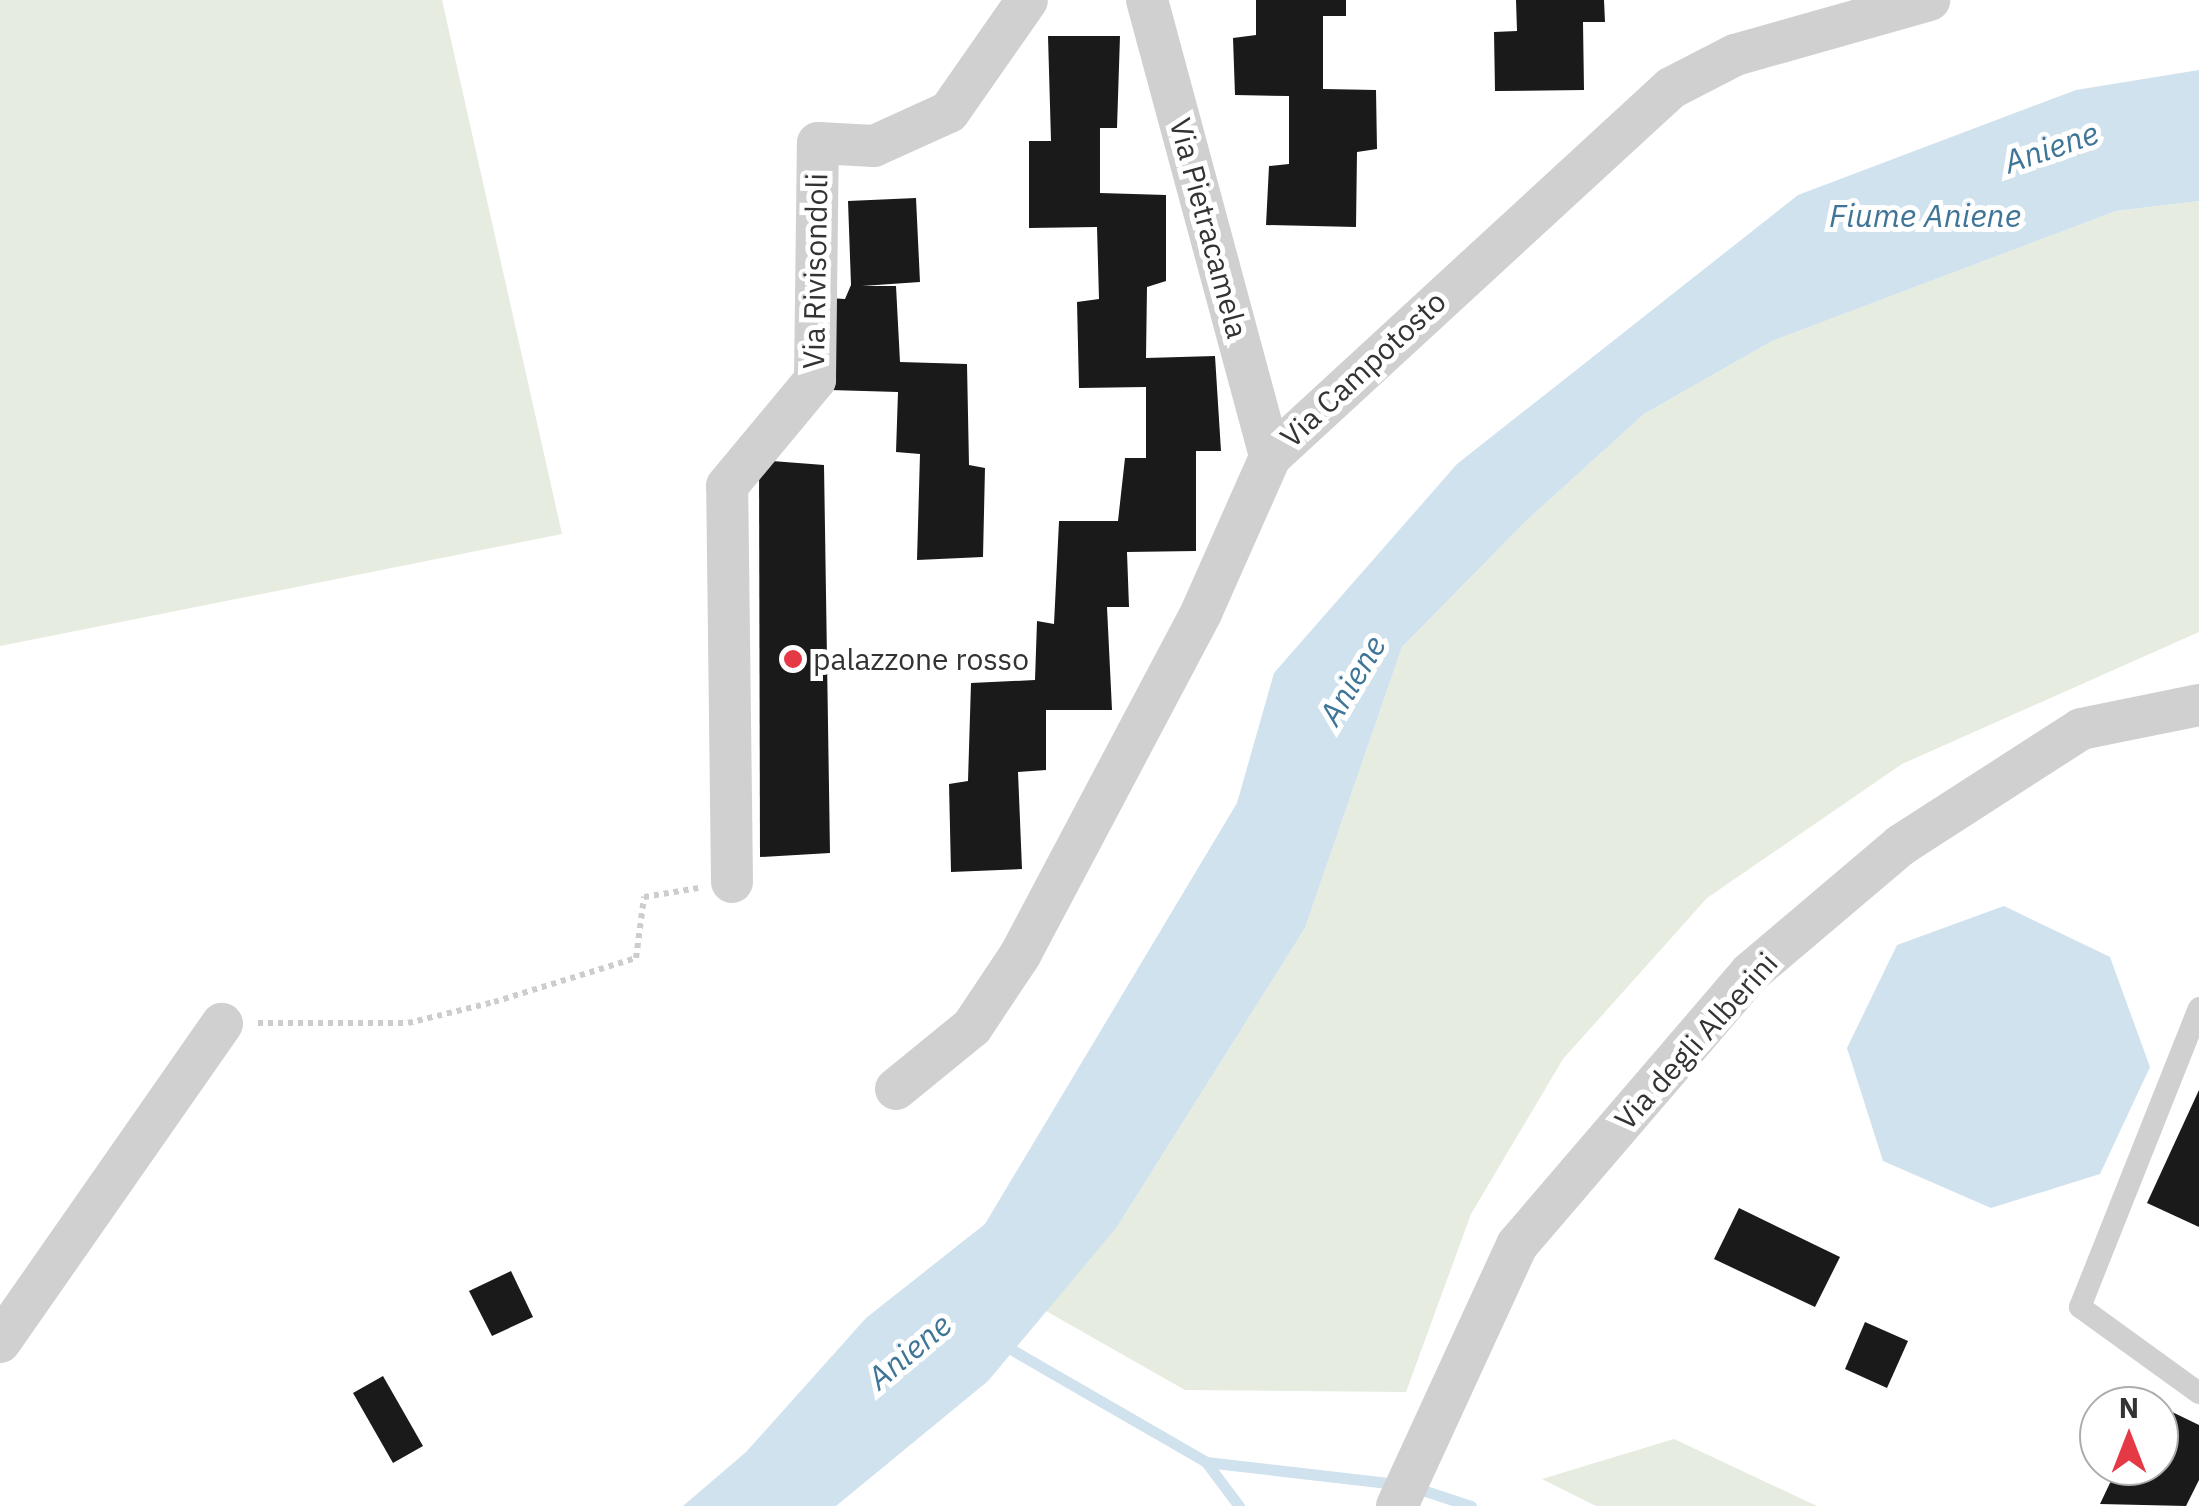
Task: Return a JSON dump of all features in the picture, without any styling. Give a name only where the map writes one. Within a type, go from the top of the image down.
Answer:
[{"type":"street","name":"Via Rivisondoli","points":[[732,882],[727,486],[815,380],[818,143],[874,146],[950,112],[1027,0]]},
{"type":"street","name":"Via Pietracamela","points":[[1148,0],[1270,457]]},
{"type":"street","name":"Via Campotosto","points":[[896,1089],[972,1026],[1020,955],[1201,613],[1270,457],[1671,88],[1736,55],[1929,0]]},
{"type":"street","name":"Via degli Alberini","points":[[1405,1488],[1518,1245],[1750,973],[1902,845],[2082,729],[2199,706]]},
{"type":"street","points":[[0,1342],[222,1024]]},
{"type":"lane","points":[[2199,1008],[2080,1307],[2199,1393]]},
{"type":"path","points":[[222,1024],[408,1023],[494,1002],[636,958],[644,897],[732,882]]},
{"type":"shaded area","points":[[0,0],[442,0],[562,534],[0,646]]},
{"type":"shaded area","points":[[2199,201],[2199,632],[1902,764],[1707,898],[1563,1059],[1471,1214],[1406,1392],[1185,1390],[1046,1311],[1117,1227],[1305,928],[1402,647],[1527,520],[1644,414],[1772,341],[2116,211]]},
{"type":"shaded area","points":[[1674,1439],[1817,1506],[1596,1506],[1542,1479]]},
{"type":"water","name":"Fiume Aniene","points":[[2199,70],[2199,201],[2116,211],[1772,341],[1644,414],[1527,520],[1402,647],[1305,928],[1117,1227],[988,1381],[836,1506],[683,1506],[746,1452],[866,1318],[985,1224],[1237,803],[1274,673],[1457,464],[1798,195],[2076,90]]},
{"type":"water","points":[[2004,906],[2110,957],[2150,1067],[2100,1174],[1991,1208],[1883,1161],[1847,1048],[1897,945]]},
{"type":"building","points":[[1256,0],[1346,0],[1346,16],[1323,16],[1323,89],[1376,90],[1377,149],[1357,152],[1356,227],[1266,225],[1269,166],[1289,164],[1289,96],[1235,95],[1233,38],[1256,35]]},
{"type":"building","points":[[1516,0],[1604,0],[1605,22],[1583,22],[1584,90],[1495,91],[1494,32],[1517,31]]},
{"type":"building","points":[[1048,36],[1120,36],[1117,128],[1100,128],[1100,193],[1166,195],[1166,281],[1147,287],[1146,358],[1215,356],[1221,451],[1196,451],[1196,551],[1127,552],[1129,607],[1107,607],[1112,710],[1046,710],[1046,770],[1018,772],[1022,869],[951,872],[949,784],[968,781],[971,683],[1035,680],[1037,621],[1054,624],[1059,521],[1118,521],[1125,458],[1146,458],[1146,387],[1079,388],[1077,302],[1099,299],[1097,227],[1029,228],[1029,141],[1051,141]]},
{"type":"building","points":[[916,198],[920,282],[862,286],[896,286],[900,362],[967,364],[969,465],[985,468],[983,557],[917,560],[920,454],[896,452],[898,392],[830,390],[828,298],[845,299],[851,285],[848,201]]},
{"type":"building","name":"palazzone rosso","points":[[759,460],[824,465],[830,853],[760,857]]},
{"type":"building","points":[[2199,1090],[2199,1227],[2147,1203]]},
{"type":"building","points":[[1739,1208],[1840,1257],[1815,1307],[1714,1259]]},
{"type":"building","points":[[511,1271],[533,1317],[492,1336],[469,1291]]},
{"type":"building","points":[[1865,1322],[1908,1341],[1887,1388],[1845,1369]]},
{"type":"building","points":[[383,1376],[423,1446],[393,1463],[353,1393]]},
{"type":"building","points":[[2179,1415],[2199,1425],[2199,1480],[2186,1506],[2100,1504],[2109,1486],[2179,1486]]},
{"type":"waterway","points":[[1002,1344],[1206,1462],[1395,1484]]},
{"type":"waterway","points":[[1206,1462],[1239,1506]]},
{"type":"waterway","points":[[1413,1487],[1471,1506]]},
{"type":"place","name":"palazzone rosso","points":[[793,659]]},
{"type":"water label","name":"Aniene","points":[[2051,147]]},
{"type":"water label","name":"Aniene","points":[[1352,680]]},
{"type":"water label","name":"Aniene","points":[[909,1351]]}]
